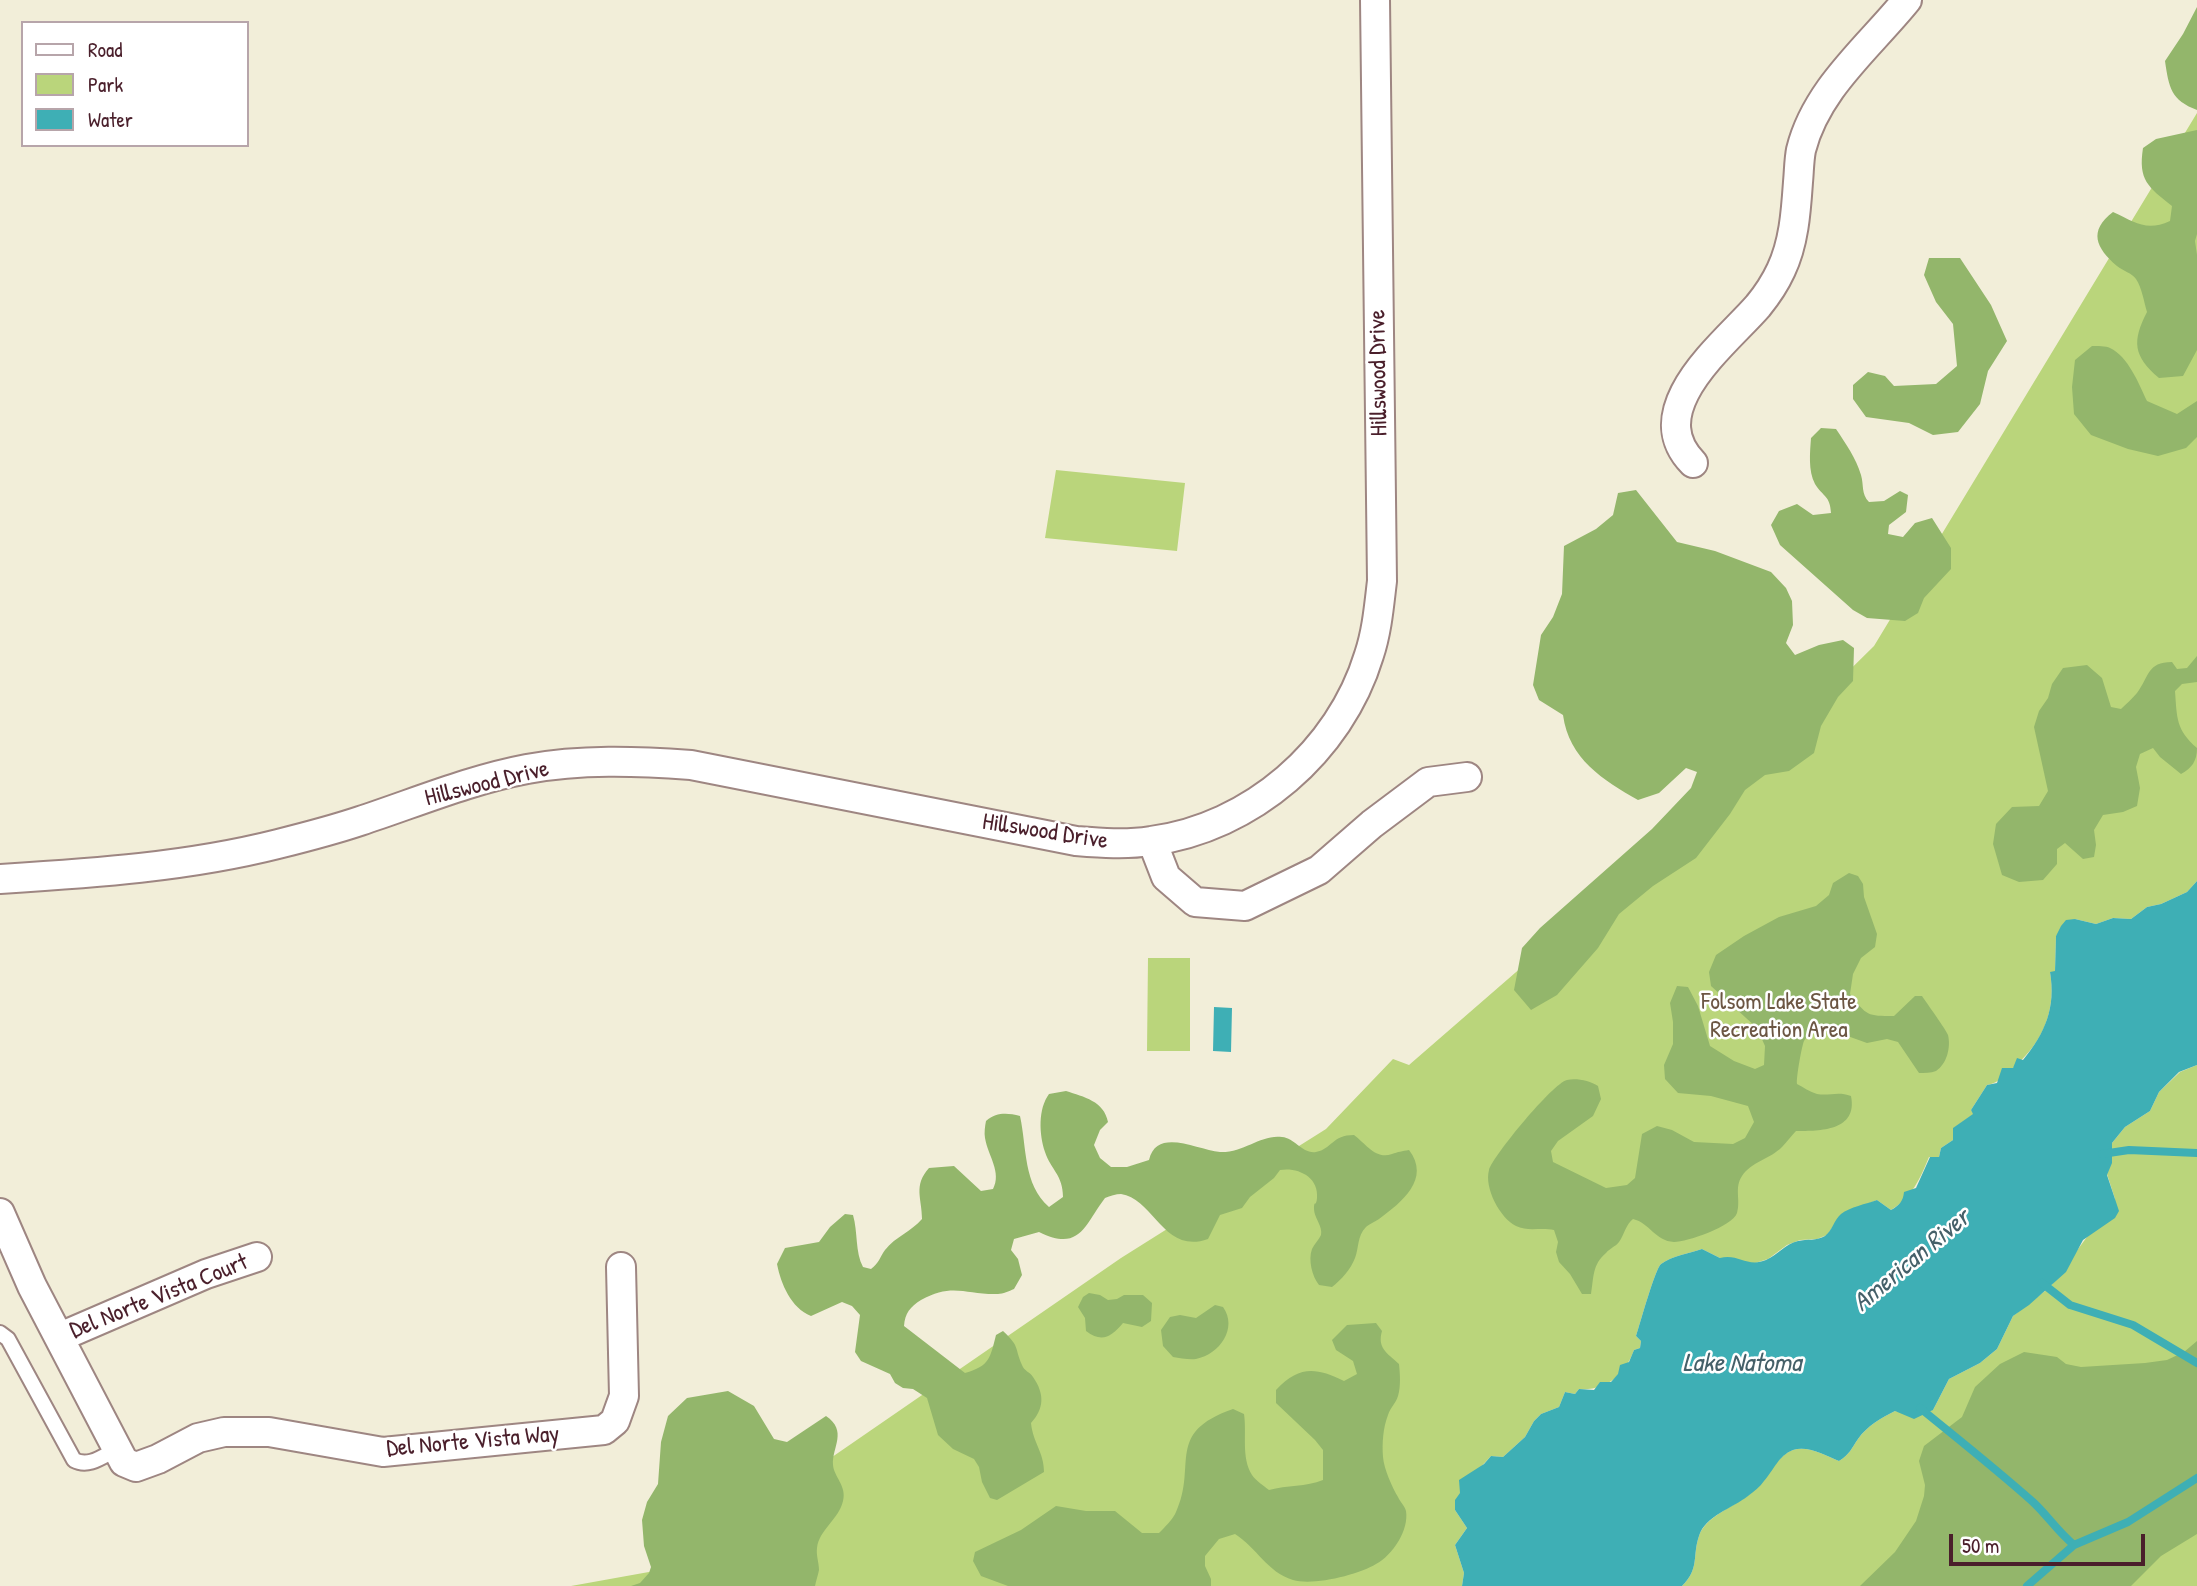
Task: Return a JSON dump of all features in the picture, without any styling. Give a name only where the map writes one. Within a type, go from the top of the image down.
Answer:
[{"type":"street","name":"Hillswood Drive","points":[[0,879],[111,872],[195,861],[276,845],[357,822],[474,782],[528,769],[582,762],[636,761],[691,765],[1076,842],[1114,844],[1152,841],[1189,833],[1223,820],[1257,802],[1287,779],[1314,753],[1337,723],[1355,691],[1369,656],[1378,619],[1382,581],[1375,0]]},
{"type":"street","points":[[1693,463],[1683,453],[1676,428],[1678,408],[1684,391],[1772,288],[1790,249],[1801,151],[1814,115],[1843,72],[1896,4]]},
{"type":"street","points":[[1152,841],[1166,877],[1195,902],[1245,906],[1319,870],[1372,824],[1428,782],[1467,777]]},
{"type":"street","points":[[0,1213],[32,1286],[117,1449]]},
{"type":"street","name":"Del Norte Vista Court","points":[[60,1337],[206,1273],[257,1256]]},
{"type":"street","name":"Del Norte Vista Way","points":[[117,1449],[124,1462],[136,1467],[198,1438],[224,1432],[269,1432],[383,1452],[604,1430],[615,1422],[624,1396],[621,1267]]},
{"type":"lane","points":[[0,1333],[8,1339],[74,1460],[89,1463],[117,1449]]},
{"type":"green space","points":[[2197,7],[2197,110],[2182,102],[2173,92],[2165,61]]},
{"type":"green space","name":"Folsom Lake State Recreation Area","points":[[2197,113],[2197,881],[2187,892],[2161,904],[2147,907],[2131,919],[2113,918],[2096,924],[2075,919],[2056,936],[2055,972],[2050,972],[2051,1000],[2040,1036],[2024,1058],[2008,1073],[1987,1085],[1971,1110],[1974,1114],[1954,1128],[1953,1140],[1941,1148],[1939,1157],[1929,1157],[1919,1180],[1905,1199],[1891,1210],[1877,1200],[1841,1215],[1827,1235],[1787,1245],[1768,1259],[1752,1264],[1720,1258],[1702,1249],[1661,1264],[1636,1336],[1641,1341],[1640,1348],[1634,1350],[1620,1374],[1598,1387],[1579,1389],[1575,1394],[1565,1392],[1559,1407],[1541,1414],[1525,1437],[1503,1457],[1491,1456],[1465,1486],[1455,1510],[1467,1528],[1455,1545],[1464,1573],[1462,1586],[571,1586],[671,1568],[1121,1258],[1326,1129],[1393,1059],[1409,1065],[1743,775],[1874,646]]},
{"type":"green space","points":[[2197,130],[2197,350],[2183,376],[2159,378],[2144,362],[2138,348],[2139,331],[2147,312],[2140,287],[2134,277],[2104,253],[2098,233],[2105,219],[2113,212],[2147,226],[2170,221],[2172,206],[2151,188],[2144,175],[2143,148],[2156,139]]},
{"type":"green space","points":[[1929,258],[1960,258],[1991,305],[2007,341],[1988,371],[1980,404],[1958,432],[1933,435],[1909,423],[1866,417],[1853,399],[1853,385],[1868,372],[1885,376],[1894,386],[1936,384],[1957,366],[1953,324],[1936,302],[1924,275]]},
{"type":"green space","points":[[2092,346],[2108,347],[2122,357],[2147,401],[2177,414],[2197,401],[2197,437],[2186,448],[2158,456],[2128,449],[2091,435],[2074,414],[2072,387],[2075,360]]},
{"type":"green space","points":[[1821,428],[1836,429],[1854,457],[1869,502],[1884,501],[1900,491],[1908,495],[1906,512],[1889,525],[1888,534],[1903,537],[1915,523],[1932,518],[1951,548],[1951,569],[1924,598],[1918,613],[1905,621],[1867,618],[1853,610],[1780,545],[1771,525],[1779,511],[1797,504],[1813,515],[1831,513],[1828,499],[1815,484],[1810,467],[1811,438]]},
{"type":"green space","points":[[1056,470],[1185,483],[1177,551],[1045,538]]},
{"type":"green space","points":[[1636,490],[1677,542],[1715,551],[1771,572],[1786,588],[1792,601],[1793,625],[1786,643],[1795,655],[1819,645],[1843,640],[1854,648],[1853,681],[1838,697],[1821,726],[1814,753],[1789,771],[1765,775],[1745,790],[1696,858],[1653,886],[1619,914],[1598,948],[1557,995],[1531,1010],[1514,990],[1522,948],[1540,928],[1652,829],[1691,788],[1697,772],[1686,768],[1659,793],[1638,800],[1600,776],[1580,756],[1572,744],[1563,715],[1539,700],[1533,685],[1541,635],[1553,617],[1562,594],[1564,546],[1596,529],[1613,515],[1618,493]]},
{"type":"green space","points":[[2197,656],[2197,682],[2182,684],[2175,691],[2181,729],[2197,748],[2191,767],[2181,774],[2153,748],[2140,754],[2136,767],[2140,788],[2137,806],[2123,812],[2103,815],[2094,830],[2094,857],[2083,859],[2065,843],[2057,849],[2057,864],[2043,880],[2019,882],[2002,875],[1993,844],[1996,824],[2012,807],[2039,806],[2048,791],[2034,727],[2052,684],[2063,668],[2087,665],[2102,678],[2111,707],[2121,709],[2137,693],[2153,668],[2172,662],[2177,669],[2187,668]]},
{"type":"green space","points":[[1849,873],[1858,876],[1863,884],[1864,897],[1877,934],[1875,947],[1861,958],[1853,974],[1850,994],[1868,1013],[1885,1016],[1894,1016],[1915,996],[1922,996],[1948,1035],[1948,1050],[1943,1064],[1936,1071],[1919,1073],[1898,1042],[1887,1039],[1867,1043],[1828,1029],[1812,1031],[1803,1044],[1797,1084],[1817,1094],[1851,1096],[1852,1108],[1849,1116],[1835,1127],[1796,1131],[1777,1151],[1750,1167],[1740,1181],[1737,1213],[1719,1228],[1674,1242],[1662,1239],[1644,1224],[1633,1219],[1619,1242],[1598,1262],[1591,1294],[1582,1294],[1559,1262],[1554,1230],[1521,1228],[1510,1222],[1499,1210],[1491,1194],[1488,1177],[1493,1162],[1549,1093],[1571,1079],[1598,1086],[1601,1099],[1593,1116],[1558,1141],[1551,1151],[1553,1162],[1606,1188],[1627,1185],[1635,1178],[1642,1134],[1657,1126],[1672,1130],[1694,1142],[1733,1144],[1745,1138],[1754,1122],[1748,1106],[1711,1096],[1678,1093],[1665,1079],[1664,1065],[1673,1044],[1670,1003],[1677,986],[1688,987],[1698,1006],[1710,1046],[1734,1061],[1755,1069],[1764,1065],[1765,1046],[1757,1028],[1711,986],[1709,972],[1716,955],[1779,917],[1816,906],[1829,895],[1833,883]]},
{"type":"green space","points":[[1148,958],[1190,958],[1190,1051],[1147,1051]]},
{"type":"green space","points":[[2197,1065],[2197,1586],[1682,1586],[1693,1568],[1702,1529],[1752,1492],[1787,1453],[1805,1449],[1839,1461],[1848,1454],[1866,1430],[1895,1411],[1905,1413],[1933,1410],[1949,1379],[1980,1363],[1997,1349],[2013,1316],[2050,1287],[2115,1199],[2107,1174],[2111,1163],[2112,1143],[2125,1127],[2150,1111],[2159,1092],[2180,1072]]},
{"type":"green space","points":[[1066,1091],[1092,1101],[1106,1115],[1108,1122],[1100,1130],[1094,1145],[1100,1158],[1111,1167],[1127,1167],[1149,1160],[1153,1150],[1169,1142],[1229,1152],[1267,1138],[1282,1137],[1307,1151],[1316,1152],[1341,1137],[1354,1135],[1381,1155],[1409,1150],[1417,1171],[1411,1189],[1404,1197],[1363,1231],[1353,1262],[1332,1287],[1319,1285],[1311,1268],[1312,1249],[1321,1232],[1314,1212],[1317,1198],[1315,1184],[1306,1175],[1287,1169],[1280,1170],[1250,1197],[1242,1208],[1220,1215],[1208,1239],[1193,1242],[1180,1239],[1132,1198],[1115,1195],[1105,1198],[1086,1226],[1072,1237],[1064,1239],[1039,1232],[1014,1239],[1011,1250],[1018,1259],[1022,1275],[1014,1289],[998,1294],[951,1290],[932,1295],[917,1303],[907,1314],[904,1326],[965,1373],[980,1367],[988,1360],[996,1335],[1003,1331],[1014,1344],[1023,1367],[1032,1375],[1040,1389],[1041,1407],[1031,1423],[1044,1472],[997,1500],[990,1498],[974,1459],[953,1449],[938,1435],[927,1398],[913,1389],[903,1388],[895,1383],[890,1374],[861,1361],[855,1352],[860,1315],[852,1306],[842,1302],[811,1316],[798,1307],[788,1294],[777,1264],[785,1248],[819,1242],[830,1227],[845,1214],[853,1215],[860,1261],[863,1267],[871,1269],[889,1245],[922,1219],[920,1187],[929,1168],[954,1166],[981,1191],[993,1189],[996,1176],[985,1130],[986,1121],[998,1115],[1020,1116],[1030,1177],[1034,1188],[1049,1207],[1063,1197],[1059,1178],[1043,1145],[1041,1114],[1049,1094]]},
{"type":"green space","points":[[1089,1293],[1108,1300],[1124,1295],[1143,1295],[1152,1303],[1151,1321],[1142,1327],[1123,1323],[1106,1337],[1092,1335],[1086,1331],[1085,1318],[1078,1307],[1083,1297]]},
{"type":"green space","points":[[1215,1305],[1223,1307],[1228,1323],[1224,1339],[1219,1346],[1196,1359],[1173,1357],[1163,1346],[1161,1330],[1170,1317],[1180,1315],[1196,1318]]},
{"type":"green space","points":[[1376,1323],[1382,1331],[1382,1346],[1399,1364],[1399,1392],[1386,1420],[1383,1452],[1387,1472],[1405,1509],[1406,1518],[1399,1541],[1388,1555],[1376,1564],[1335,1578],[1312,1582],[1293,1580],[1269,1566],[1235,1534],[1219,1539],[1205,1556],[1211,1586],[1008,1586],[981,1576],[973,1561],[975,1552],[1021,1530],[1056,1506],[1086,1511],[1115,1511],[1142,1533],[1159,1533],[1175,1515],[1182,1495],[1190,1440],[1198,1429],[1212,1418],[1233,1409],[1244,1414],[1247,1461],[1252,1475],[1260,1483],[1269,1490],[1323,1480],[1323,1450],[1276,1403],[1276,1390],[1292,1376],[1308,1371],[1324,1373],[1344,1381],[1357,1374],[1353,1361],[1336,1350],[1332,1340],[1347,1325]]},
{"type":"green space","points":[[2197,1341],[2197,1534],[2161,1556],[2131,1586],[1860,1586],[1895,1552],[1916,1521],[1924,1496],[1925,1485],[1919,1461],[1924,1446],[1962,1417],[1975,1387],[2000,1364],[2024,1352],[2057,1357],[2066,1364],[2081,1367],[2145,1363],[2167,1360],[2184,1352]]},
{"type":"green space","points":[[728,1391],[754,1406],[774,1439],[787,1442],[826,1416],[836,1427],[838,1433],[833,1465],[844,1496],[838,1513],[819,1542],[819,1570],[815,1586],[631,1586],[640,1583],[651,1567],[644,1546],[642,1520],[647,1502],[658,1484],[661,1442],[668,1416],[687,1398]]},
{"type":"water","name":"Lake Natoma","points":[[2197,881],[2197,1065],[2179,1072],[2159,1092],[2150,1111],[2125,1127],[2112,1143],[2112,1163],[2107,1175],[2119,1211],[2115,1218],[2083,1240],[2066,1272],[2013,1316],[1997,1349],[1980,1363],[1949,1379],[1933,1410],[1914,1419],[1895,1411],[1866,1430],[1848,1454],[1839,1461],[1805,1449],[1793,1450],[1784,1456],[1759,1487],[1713,1518],[1702,1529],[1693,1568],[1682,1586],[1462,1586],[1464,1573],[1455,1545],[1467,1528],[1455,1510],[1455,1500],[1460,1493],[1459,1480],[1484,1464],[1491,1456],[1503,1457],[1525,1437],[1541,1414],[1559,1407],[1565,1392],[1575,1394],[1579,1389],[1594,1390],[1600,1382],[1611,1382],[1618,1374],[1620,1365],[1629,1362],[1634,1350],[1640,1348],[1641,1341],[1636,1336],[1661,1264],[1702,1249],[1720,1258],[1732,1257],[1759,1262],[1770,1258],[1793,1242],[1825,1236],[1841,1214],[1853,1208],[1877,1200],[1891,1210],[1897,1206],[1904,1192],[1916,1188],[1930,1157],[1939,1157],[1941,1148],[1953,1140],[1953,1128],[1973,1114],[1971,1110],[1987,1085],[1997,1083],[2002,1068],[2013,1068],[2017,1058],[2023,1060],[2043,1030],[2050,1009],[2050,972],[2055,971],[2056,936],[2066,920],[2075,919],[2096,924],[2113,918],[2131,919],[2147,907],[2161,904],[2187,892]]},
{"type":"water","points":[[1214,1007],[1232,1008],[1231,1052],[1213,1051]]},
{"type":"waterway","points":[[2102,1154],[2129,1150],[2197,1153]]},
{"type":"waterway","points":[[2042,1283],[2070,1305],[2133,1325],[2197,1363]]},
{"type":"waterway","points":[[1920,1408],[2033,1502],[2074,1545]]},
{"type":"waterway","points":[[2027,1586],[2074,1545],[2128,1522],[2197,1478]]},
{"type":"water label","name":"American River","points":[[1912,1261]]}]
